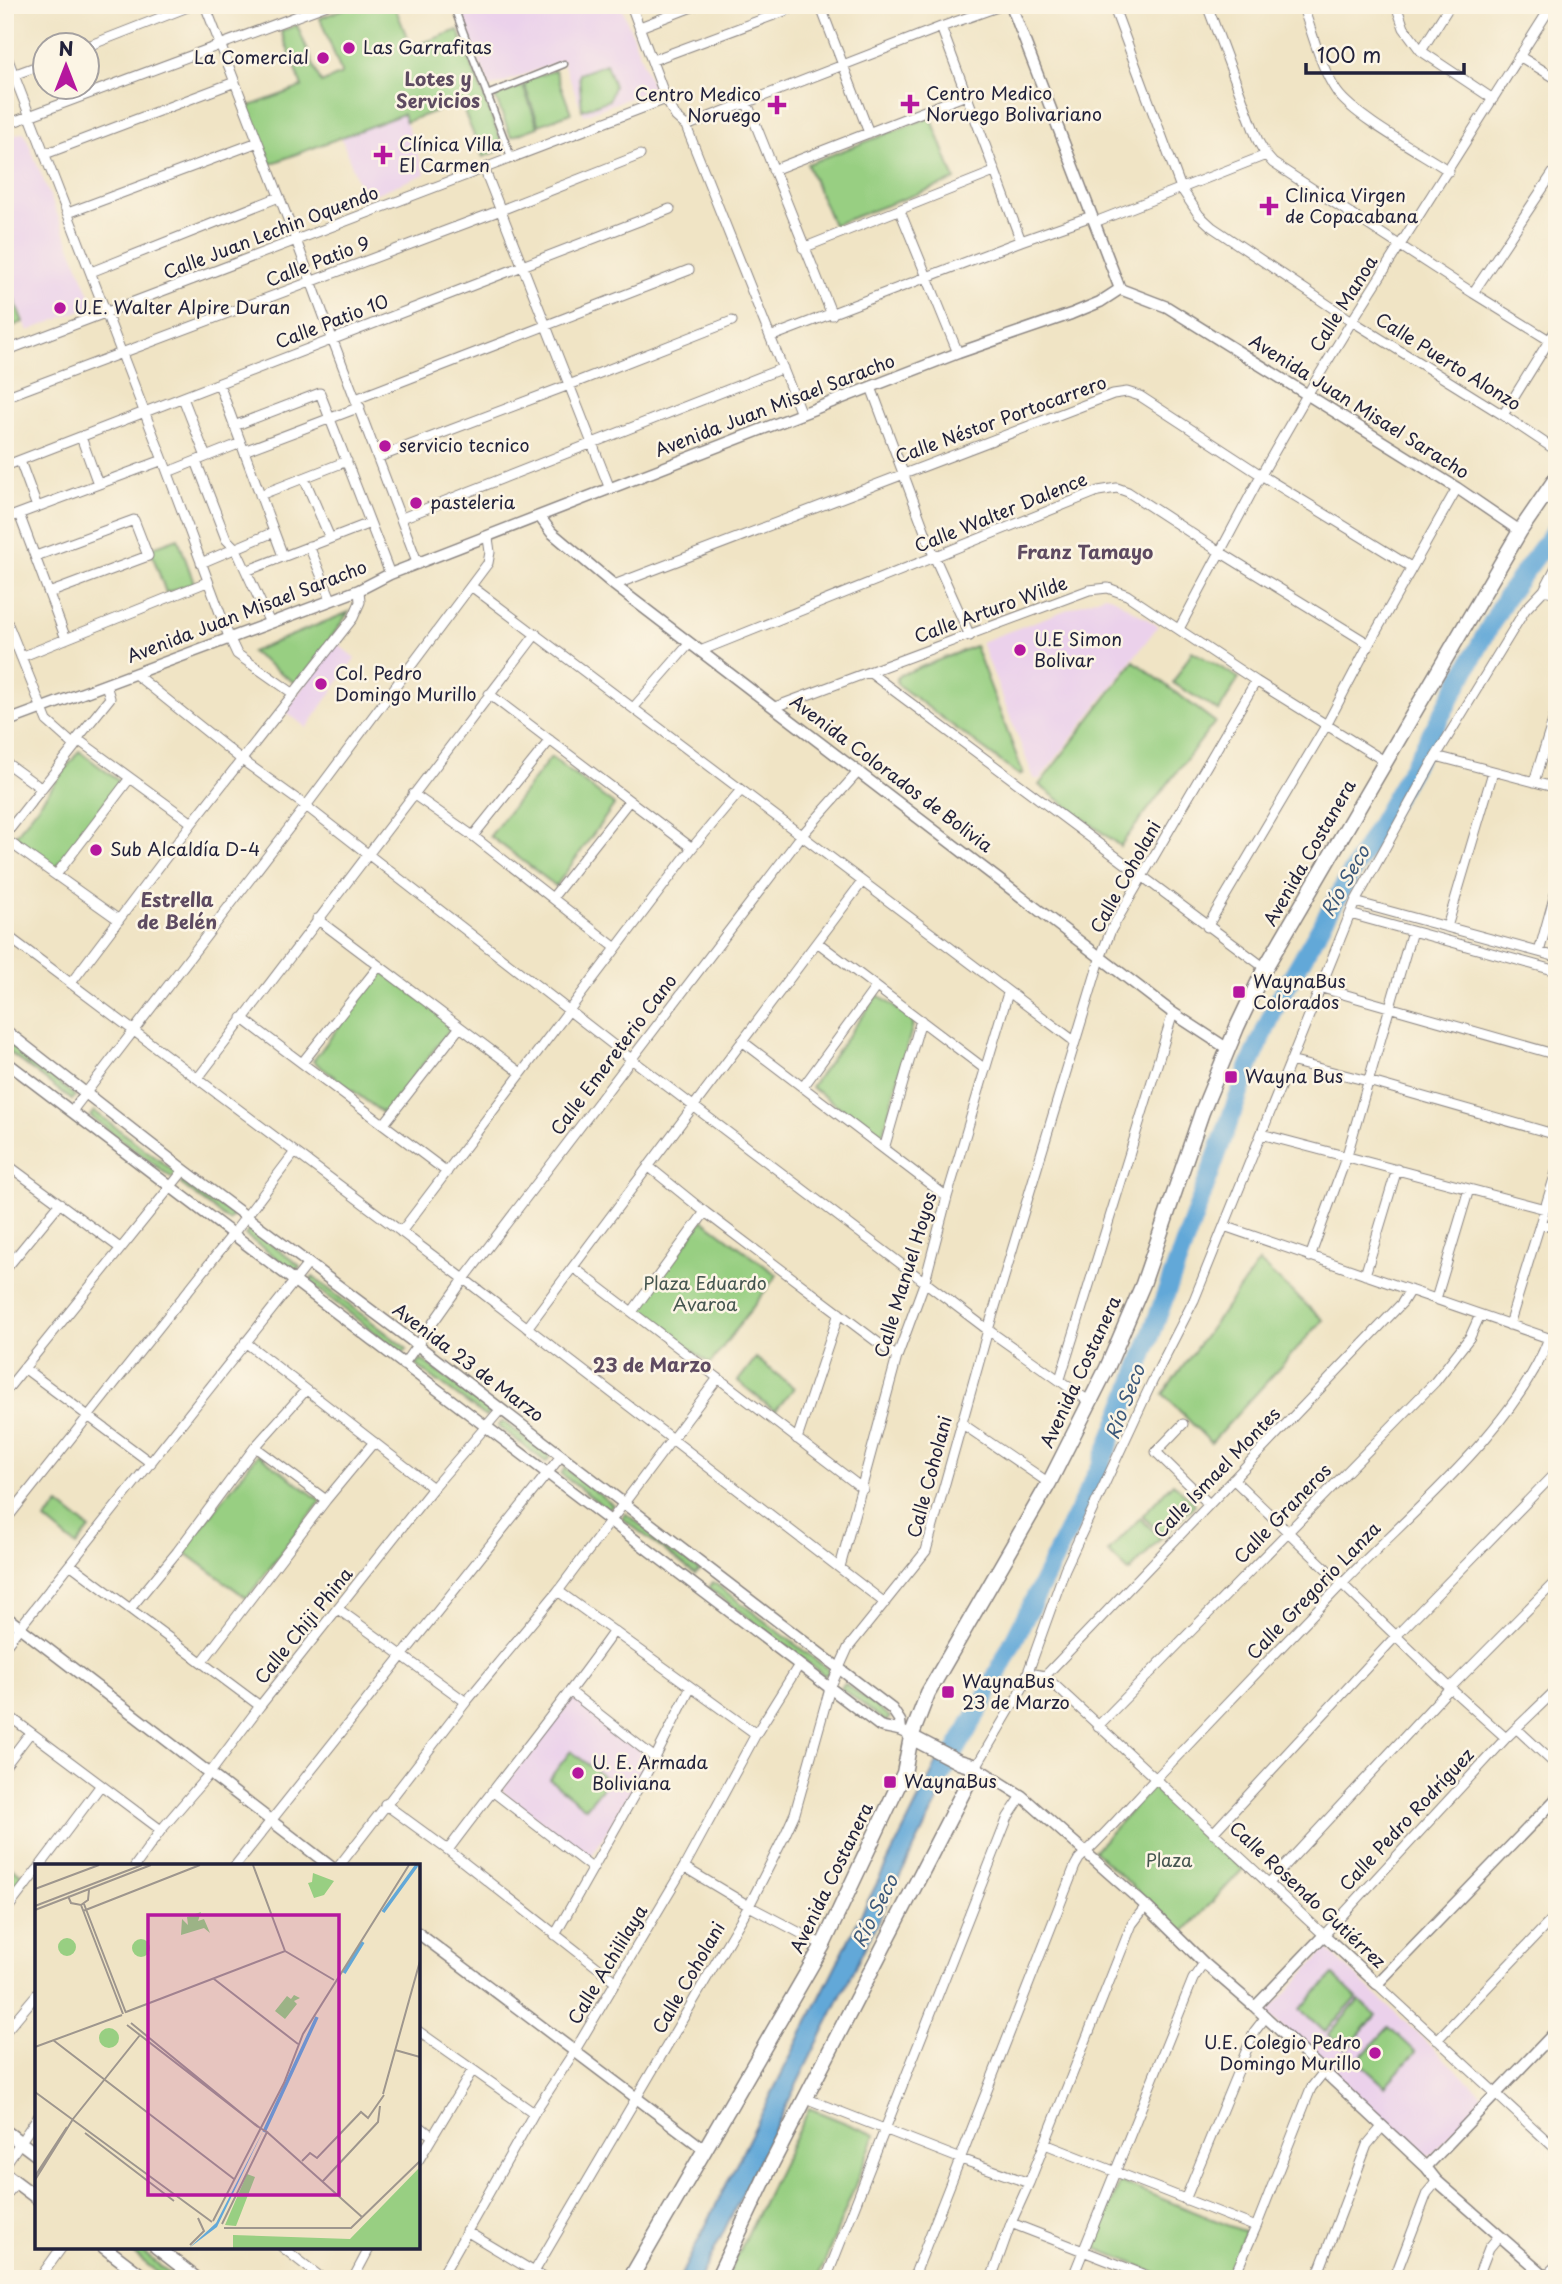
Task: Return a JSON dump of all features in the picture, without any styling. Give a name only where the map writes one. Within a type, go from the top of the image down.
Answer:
[{"type":"main road","name":"Avenida Costanera","points":[[630,2279],[823,1945],[904,1773],[906,1734],[938,1673],[1049,1483],[1090,1402],[1143,1284],[1202,1112],[1265,968],[1520,531],[1557,477]]},
{"type":"main road","points":[[717,2279],[805,2098],[976,1768],[906,1734]]},
{"type":"main road","points":[[5,2131],[35,2154]]},
{"type":"main road","points":[[10,2178],[35,2196]]},
{"type":"main road","points":[[107,2249],[144,2278]]},
{"type":"main road","points":[[159,2249],[197,2279]]},
{"type":"street","points":[[5,9],[16,5]]},
{"type":"street","points":[[102,41],[193,5]]},
{"type":"street","points":[[205,5],[418,564]]},
{"type":"street","points":[[5,125],[327,5]]},
{"type":"street","points":[[453,5],[511,157]]},
{"type":"street","points":[[631,5],[666,99],[676,117],[686,126],[801,414]]},
{"type":"street","points":[[640,27],[697,5]]},
{"type":"street","points":[[653,61],[801,5]]},
{"type":"street","points":[[820,5],[869,132]]},
{"type":"street","points":[[686,126],[1003,5]]},
{"type":"street","points":[[1011,5],[1121,289]]},
{"type":"street","name":"Calle Puerto Alonzo","points":[[1113,5],[1181,188],[1199,215],[1212,227],[1352,321],[1557,451]]},
{"type":"street","points":[[1208,5],[1258,141],[1273,163],[1549,340]]},
{"type":"street","points":[[1302,5],[1328,75],[1345,101],[1360,114],[1449,171]]},
{"type":"street","points":[[1396,5],[1404,28],[1421,51],[1493,99]]},
{"type":"street","points":[[1421,51],[1450,5]]},
{"type":"street","name":"Calle Manoa","points":[[1179,629],[1307,395],[1552,5]]},
{"type":"street","points":[[941,27],[1021,241]]},
{"type":"street","points":[[5,52],[10,76],[30,115],[229,637],[237,654],[294,694]]},
{"type":"street","points":[[1520,56],[1557,79]]},
{"type":"street","points":[[487,94],[564,64]]},
{"type":"street","points":[[10,76],[32,67]]},
{"type":"street","points":[[45,154],[235,82]]},
{"type":"street","points":[[773,170],[966,95]]},
{"type":"street","name":"Calle Juan Lechin Oquendo","points":[[5,351],[666,99]]},
{"type":"street","points":[[747,103],[832,315]]},
{"type":"street","points":[[68,213],[258,142]]},
{"type":"street","points":[[770,337],[1021,241],[1093,219],[1266,155]]},
{"type":"street","name":"Calle Patio 9","points":[[5,397],[640,156]]},
{"type":"street","points":[[1473,293],[1557,167]]},
{"type":"street","points":[[484,168],[610,489]]},
{"type":"street","points":[[803,248],[994,172]]},
{"type":"street","points":[[91,272],[279,197]]},
{"type":"street","name":"Calle Patio 10","points":[[5,466],[670,209]]},
{"type":"street","points":[[900,211],[958,353]]},
{"type":"street","points":[[168,472],[206,457],[330,418],[358,403],[689,270]]},
{"type":"street","name":"Avenida Juan Misael Saracho","points":[[5,722],[359,590],[390,574],[958,353],[1071,314],[1100,302],[1121,289],[1167,307],[1457,488],[1520,531]]},
{"type":"street","points":[[379,457],[732,321]]},
{"type":"street","points":[[1503,415],[1557,328]]},
{"type":"street","points":[[402,518],[783,368]]},
{"type":"street","points":[[219,384],[283,556]]},
{"type":"street","points":[[871,387],[934,556],[970,636]]},
{"type":"street","name":"Calle Néstor Portocarrero","points":[[614,585],[1113,394],[1127,392],[1140,396],[1261,475],[1411,567]]},
{"type":"street","points":[[234,426],[320,393],[390,574]]},
{"type":"street","points":[[183,398],[206,457]]},
{"type":"street","points":[[81,437],[98,484]]},
{"type":"street","points":[[5,519],[163,460]]},
{"type":"street","points":[[20,461],[37,507]]},
{"type":"street","points":[[196,461],[226,539],[236,549],[270,624]]},
{"type":"street","points":[[260,495],[346,461]]},
{"type":"street","points":[[304,478],[330,538]]},
{"type":"street","name":"Calle Walter Dalence","points":[[700,651],[1098,491],[1117,488],[1129,492],[1369,644]]},
{"type":"street","points":[[1207,927],[1327,724],[1411,567],[1457,488]]},
{"type":"street","points":[[19,513],[66,639]]},
{"type":"street","name":"Avenida Colorados de Bolivia","points":[[540,517],[551,532],[614,585],[1173,1013],[1228,1049]]},
{"type":"street","points":[[36,556],[134,520],[148,556],[49,593]]},
{"type":"street","points":[[246,570],[370,523]]},
{"type":"street","points":[[201,563],[274,532]]},
{"type":"street","points":[[72,1111],[488,563],[488,538]]},
{"type":"street","points":[[309,546],[331,599]]},
{"type":"street","points":[[1557,565],[1544,590],[1525,610],[1436,756],[1355,902],[1194,1300],[1065,1569],[1029,1673],[976,1768],[1022,1796],[1146,1906],[1204,1963],[1255,2007],[1426,2167],[1437,2181],[1499,2236],[1547,2277],[1557,2265]]},
{"type":"street","points":[[21,657],[207,582]]},
{"type":"street","points":[[471,586],[1074,1041]]},
{"type":"street","name":"Calle Arturo Wilde","points":[[775,707],[1100,588],[1118,590],[1127,595],[1256,681],[1386,762]]},
{"type":"street","points":[[71,983],[353,618],[360,602],[359,590]]},
{"type":"street","points":[[1544,590],[1557,593]]},
{"type":"street","points":[[5,617],[47,722],[192,823]]},
{"type":"street","points":[[198,1079],[536,634]]},
{"type":"street","points":[[634,707],[690,643]]},
{"type":"street","points":[[869,672],[1265,968]]},
{"type":"street","points":[[135,674],[242,760],[306,806],[568,1011],[988,1330],[1090,1402]]},
{"type":"street","name":"Calle Coholani","points":[[532,2275],[749,1906],[795,1813],[830,1688],[854,1639],[926,1551],[988,1330],[1101,956],[1111,930],[1256,681]]},
{"type":"street","points":[[106,685],[110,698],[5,837],[119,920]]},
{"type":"street","points":[[489,694],[692,848]]},
{"type":"street","points":[[1534,782],[1557,708]]},
{"type":"street","points":[[473,836],[550,740]]},
{"type":"street","points":[[1436,756],[1557,788]]},
{"type":"street","points":[[5,762],[43,789]]},
{"type":"street","name":"Calle Emereterio Cano","points":[[403,1365],[630,1058],[802,835],[859,771]]},
{"type":"street","points":[[1447,927],[1493,772]]},
{"type":"street","points":[[56,875],[131,778]]},
{"type":"street","points":[[401,1232],[692,848],[741,790]]},
{"type":"street","points":[[413,794],[473,836],[616,948]]},
{"type":"street","points":[[553,897],[629,801]]},
{"type":"street","points":[[527,1328],[862,882]]},
{"type":"street","points":[[1539,952],[1557,887]]},
{"type":"street","points":[[1355,902],[1557,957]]},
{"type":"street","points":[[1350,914],[1557,971]]},
{"type":"street","points":[[317,919],[521,1073]]},
{"type":"street","points":[[1310,1257],[1347,1155],[1412,931]]},
{"type":"street","points":[[5,934],[464,1279],[885,1602]]},
{"type":"street","points":[[817,942],[985,1069]]},
{"type":"street","points":[[302,1063],[379,966]]},
{"type":"street","points":[[803,1087],[876,986]]},
{"type":"street","points":[[1322,988],[1557,1055]]},
{"type":"street","name":"Calle Manuel Hoyos","points":[[840,1567],[897,1357],[925,1281],[947,1197],[1008,993]]},
{"type":"street","points":[[1060,1379],[1173,1013]]},
{"type":"street","points":[[242,1018],[447,1172]]},
{"type":"street","points":[[884,1149],[921,1020]]},
{"type":"street","points":[[384,1124],[460,1027]]},
{"type":"street","name":"Avenida 23 de Marzo","points":[[5,1030],[184,1170],[839,1668],[891,1709],[906,1734]]},
{"type":"street","points":[[742,1041],[947,1197]]},
{"type":"street","points":[[5,1061],[880,1726],[906,1734]]},
{"type":"street","points":[[1290,1061],[1557,1135]]},
{"type":"street","points":[[1261,1134],[1545,1209]]},
{"type":"street","points":[[5,1521],[247,1217],[295,1152]]},
{"type":"street","points":[[5,1163],[120,1248]]},
{"type":"street","points":[[648,1166],[897,1357]]},
{"type":"street","points":[[1365,1275],[1397,1169]]},
{"type":"street","points":[[1509,1325],[1557,1169]]},
{"type":"street","points":[[5,1392],[184,1170]]},
{"type":"street","points":[[1436,1299],[1469,1189]]},
{"type":"street","points":[[6,1268],[60,1203]]},
{"type":"street","points":[[632,1312],[705,1212]]},
{"type":"street","points":[[1541,1224],[1557,1228]]},
{"type":"street","points":[[1224,1226],[1553,1339]]},
{"type":"street","points":[[5,1646],[308,1264]]},
{"type":"street","points":[[573,1267],[863,1489]]},
{"type":"street","name":"Calle Ismael Montes","points":[[1045,1676],[1402,1303],[1410,1290]]},
{"type":"street","points":[[797,1439],[839,1314]]},
{"type":"street","name":"Calle Graneros","points":[[1098,1726],[1435,1382],[1470,1337],[1480,1315]]},
{"type":"street","name":"Calle Gregorio Lanza","points":[[913,2279],[1075,1866],[1342,1584],[1470,1455],[1497,1424],[1553,1339]]},
{"type":"street","points":[[245,1342],[433,1488]]},
{"type":"street","points":[[24,1368],[151,1463]]},
{"type":"street","points":[[340,1864],[466,1702],[558,1591],[718,1378]]},
{"type":"street","points":[[130,1609],[177,1552],[255,1447],[306,1390]]},
{"type":"street","name":"Calle Chiji Phina","points":[[136,1864],[433,1488],[500,1409]]},
{"type":"street","points":[[961,1423],[1049,1483]]},
{"type":"street","points":[[1183,1424],[1156,1452],[1209,1504]]},
{"type":"street","points":[[202,1662],[374,1442]]},
{"type":"street","points":[[255,1447],[326,1500]]},
{"type":"street","points":[[237,1864],[561,1456]]},
{"type":"street","points":[[1213,1833],[1396,1636],[1557,1471]]},
{"type":"street","points":[[1233,1479],[1450,1688],[1506,1738]]},
{"type":"street","points":[[70,1564],[260,1706]]},
{"type":"street","points":[[696,1586],[710,1569]]},
{"type":"street","points":[[1268,1884],[1450,1688],[1557,1580]]},
{"type":"street","points":[[558,1591],[756,1734]]},
{"type":"street","points":[[338,1609],[466,1702]]},
{"type":"street","points":[[5,1616],[327,1864]]},
{"type":"street","points":[[448,1850],[614,1631]]},
{"type":"street","name":"Calle Achililaya","points":[[440,2279],[534,2113],[574,2052],[684,1867],[756,1734],[799,1665]]},
{"type":"street","points":[[1029,1673],[1045,1676]]},
{"type":"street","name":"Calle Rosendo Gutiérrez","points":[[1045,1676],[1437,2040],[1556,2146]]},
{"type":"street","points":[[555,1935],[655,1758],[691,1687]]},
{"type":"street","name":"Calle Pedro Rodríguez","points":[[1255,2007],[1506,1738],[1557,1689]]},
{"type":"street","points":[[570,1692],[655,1758]]},
{"type":"street","points":[[5,1713],[161,1830]]},
{"type":"street","points":[[1517,1728],[1557,1766]]},
{"type":"street","points":[[5,1766],[30,1733]]},
{"type":"street","points":[[42,1864],[101,1786]]},
{"type":"street","points":[[492,1791],[592,1868]]},
{"type":"street","points":[[826,2279],[1008,1817],[1022,1796]]},
{"type":"street","points":[[1377,1984],[1557,1798]]},
{"type":"street","points":[[385,1804],[616,1982]]},
{"type":"street","points":[[684,1867],[749,1906],[823,1945]]},
{"type":"street","points":[[5,1912],[35,1873]]},
{"type":"street","points":[[991,2279],[1011,2222],[1045,2144],[1132,1924],[1146,1906]]},
{"type":"street","points":[[1437,2040],[1557,1914]]},
{"type":"street","points":[[420,1935],[705,2149]]},
{"type":"street","points":[[1072,2279],[1193,1979],[1204,1963]]},
{"type":"street","points":[[5,2032],[35,1996]]},
{"type":"street","points":[[1185,2200],[1254,2032],[1265,2018]]},
{"type":"street","points":[[1426,2167],[1557,2030]]},
{"type":"street","points":[[420,2032],[534,2113]]},
{"type":"street","points":[[420,2157],[472,2071]]},
{"type":"street","points":[[1257,2279],[1235,2274],[1311,2088],[1323,2073]]},
{"type":"street","points":[[805,2098],[886,2131],[1029,2183]]},
{"type":"street","points":[[5,2165],[35,2120]]},
{"type":"street","points":[[420,2127],[432,2136]]},
{"type":"street","points":[[1316,2279],[1367,2145],[1382,2127]]},
{"type":"street","points":[[1045,2144],[1256,2227]]},
{"type":"street","points":[[5,2197],[10,2178]]},
{"type":"street","points":[[1394,2279],[1427,2193],[1437,2181]]},
{"type":"street","points":[[1011,2222],[1154,2279]]},
{"type":"street","points":[[466,2231],[532,2275],[546,2279]]},
{"type":"street","points":[[1477,2279],[1489,2248],[1499,2236]]},
{"type":"street","points":[[39,2279],[61,2249]]},
{"type":"street","points":[[285,2249],[323,2279]]},
{"type":"street","points":[[353,2279],[369,2249]]},
{"type":"shaded area","points":[[458,5],[621,5],[653,89],[584,115],[562,60],[490,88]]},
{"type":"shaded area","name":"Clínica Villa El Carmen","points":[[403,114],[425,174],[364,198],[341,137]]},
{"type":"shaded area","points":[[24,132],[94,305],[28,331],[5,271],[5,138]]},
{"type":"shaded area","points":[[1105,595],[1158,626],[1040,779],[1034,779],[981,642]]},
{"type":"shaded area","name":"Col. Pedro Domingo Murillo","points":[[336,643],[355,658],[307,728],[285,711]]},
{"type":"shaded area","name":"U. E. Armada Boliviana","points":[[576,1698],[650,1759],[590,1859],[503,1792],[503,1787],[572,1699]]},
{"type":"shaded area","name":"U.E. Colegio Pedro Domingo Murillo","points":[[1327,1949],[1482,2094],[1482,2099],[1433,2154],[1424,2156],[1267,2013]]},
{"type":"green space","points":[[354,5],[398,5],[395,7],[411,47],[458,30],[504,149],[483,157],[460,102],[406,122],[403,114],[270,164],[247,107],[302,87],[281,31],[297,25],[321,83],[342,74],[320,18]]},
{"type":"green space","points":[[606,64],[614,86],[609,100],[582,110],[579,74]]},
{"type":"green space","points":[[555,70],[571,113],[539,125],[523,81]]},
{"type":"green space","points":[[523,86],[538,127],[511,137],[495,96]]},
{"type":"green space","points":[[931,117],[955,180],[833,225],[807,164]]},
{"type":"green space","points":[[5,276],[23,322],[5,329]]},
{"type":"green space","points":[[178,538],[194,583],[166,593],[150,548]]},
{"type":"green space","points":[[349,612],[298,685],[251,652]]},
{"type":"green space","points":[[975,646],[1023,773],[1019,775],[898,685],[896,679],[900,675]]},
{"type":"green space","points":[[1192,651],[1239,678],[1219,711],[1173,683]]},
{"type":"green space","points":[[1134,661],[1215,722],[1120,846],[1039,785]]},
{"type":"green space","points":[[79,751],[120,782],[55,868],[14,838]]},
{"type":"green space","points":[[551,757],[614,805],[556,886],[490,836]]},
{"type":"green space","points":[[381,970],[454,1024],[384,1114],[313,1061]]},
{"type":"green space","points":[[878,995],[914,1021],[882,1137],[811,1087]]},
{"type":"green space","points":[[5,1041],[75,1096],[72,1100],[5,1049]]},
{"type":"green space","points":[[94,1111],[176,1173],[172,1178],[90,1116]]},
{"type":"green space","points":[[185,1179],[233,1216],[229,1221],[181,1184]]},
{"type":"green space","name":"Plaza Eduardo Avaroa","points":[[703,1220],[777,1275],[710,1364],[637,1308]]},
{"type":"green space","points":[[250,1229],[300,1266],[296,1272],[245,1235]]},
{"type":"green space","points":[[1259,1262],[1323,1320],[1211,1443],[1163,1394]]},
{"type":"green space","points":[[313,1277],[407,1349],[403,1354],[309,1282]]},
{"type":"green space","points":[[756,1358],[794,1388],[775,1411],[738,1381]]},
{"type":"green space","points":[[421,1359],[491,1411],[486,1417],[416,1365]]},
{"type":"green space","points":[[502,1421],[550,1457],[546,1462],[498,1426]]},
{"type":"green space","points":[[258,1454],[321,1501],[247,1598],[183,1551]]},
{"type":"green space","points":[[565,1468],[613,1505],[608,1510],[561,1474]]},
{"type":"green space","points":[[1173,1483],[1195,1504],[1164,1536],[1142,1516]]},
{"type":"green space","points":[[59,1504],[90,1529],[76,1546],[45,1520]]},
{"type":"green space","points":[[625,1513],[699,1570],[695,1574],[622,1518]]},
{"type":"green space","points":[[1140,1518],[1161,1538],[1129,1572],[1108,1552]]},
{"type":"green space","points":[[713,1582],[829,1670],[825,1676],[709,1588]]},
{"type":"green space","points":[[844,1683],[890,1717],[886,1722],[840,1687]]},
{"type":"green space","points":[[571,1751],[608,1781],[586,1808],[549,1779]]},
{"type":"green space","name":"Plaza","points":[[1152,1787],[1243,1869],[1183,1933],[1094,1851]]},
{"type":"green space","points":[[5,1862],[27,1879],[5,1907]]},
{"type":"green space","points":[[1333,1975],[1357,1998],[1325,2032],[1300,2009]]},
{"type":"green space","points":[[1359,2000],[1376,2015],[1346,2050],[1328,2035]]},
{"type":"green space","points":[[1389,2027],[1416,2052],[1385,2086],[1357,2061]]},
{"type":"green space","points":[[809,2108],[875,2135],[818,2279],[726,2279]]},
{"type":"green space","points":[[1120,2182],[1245,2232],[1226,2279],[1171,2279],[1093,2247]]},
{"type":"green space","points":[[128,2249],[139,2249],[177,2279],[166,2279]]},
{"type":"water","name":"Río Seco","points":[[939,1759],[955,1766],[700,2279],[679,2279]]},
{"type":"waterway","name":"Río Seco","points":[[942,1775],[982,1704],[1100,1467],[1249,1067],[1278,1001],[1425,745],[1506,597],[1557,528]]},
{"type":"place","name":"Las Garrafitas","points":[[349,48]]},
{"type":"place","name":"La Comercial","points":[[323,58]]},
{"type":"place","name":"Centro Medico Noruego Bolivariano","points":[[910,104]]},
{"type":"place","name":"Centro Medico Noruego","points":[[777,105]]},
{"type":"place","name":"Clínica Villa El Carmen","points":[[383,155]]},
{"type":"place","name":"Clinica Virgen de Copacabana","points":[[1269,206]]},
{"type":"place","name":"U.E. Walter Alpire Duran","points":[[60,308]]},
{"type":"place","name":"servicio tecnico","points":[[385,446]]},
{"type":"place","name":"pasteleria","points":[[416,503]]},
{"type":"place","name":"U.E Simon Bolivar","points":[[1020,650]]},
{"type":"place","name":"Col. Pedro Domingo Murillo","points":[[321,684]]},
{"type":"place","name":"Sub Alcaldía D-4","points":[[96,850]]},
{"type":"place","name":"WaynaBus Colorados","points":[[1239,992]]},
{"type":"place","name":"Wayna Bus","points":[[1231,1077]]},
{"type":"place","name":"WaynaBus 23 de Marzo","points":[[948,1692]]},
{"type":"place","name":"U. E. Armada Boliviana","points":[[578,1773]]},
{"type":"place","name":"WaynaBus","points":[[890,1782]]},
{"type":"place","name":"U.E. Colegio Pedro Domingo Murillo","points":[[1375,2053]]},
{"type":"district","name":"Lotes y Servicios","points":[[438,90]]},
{"type":"district","name":"Franz Tamayo","points":[[1085,552]]},
{"type":"district","name":"Estrella de Belén","points":[[177,911]]},
{"type":"district","name":"23 de Marzo","points":[[652,1365]]}]
